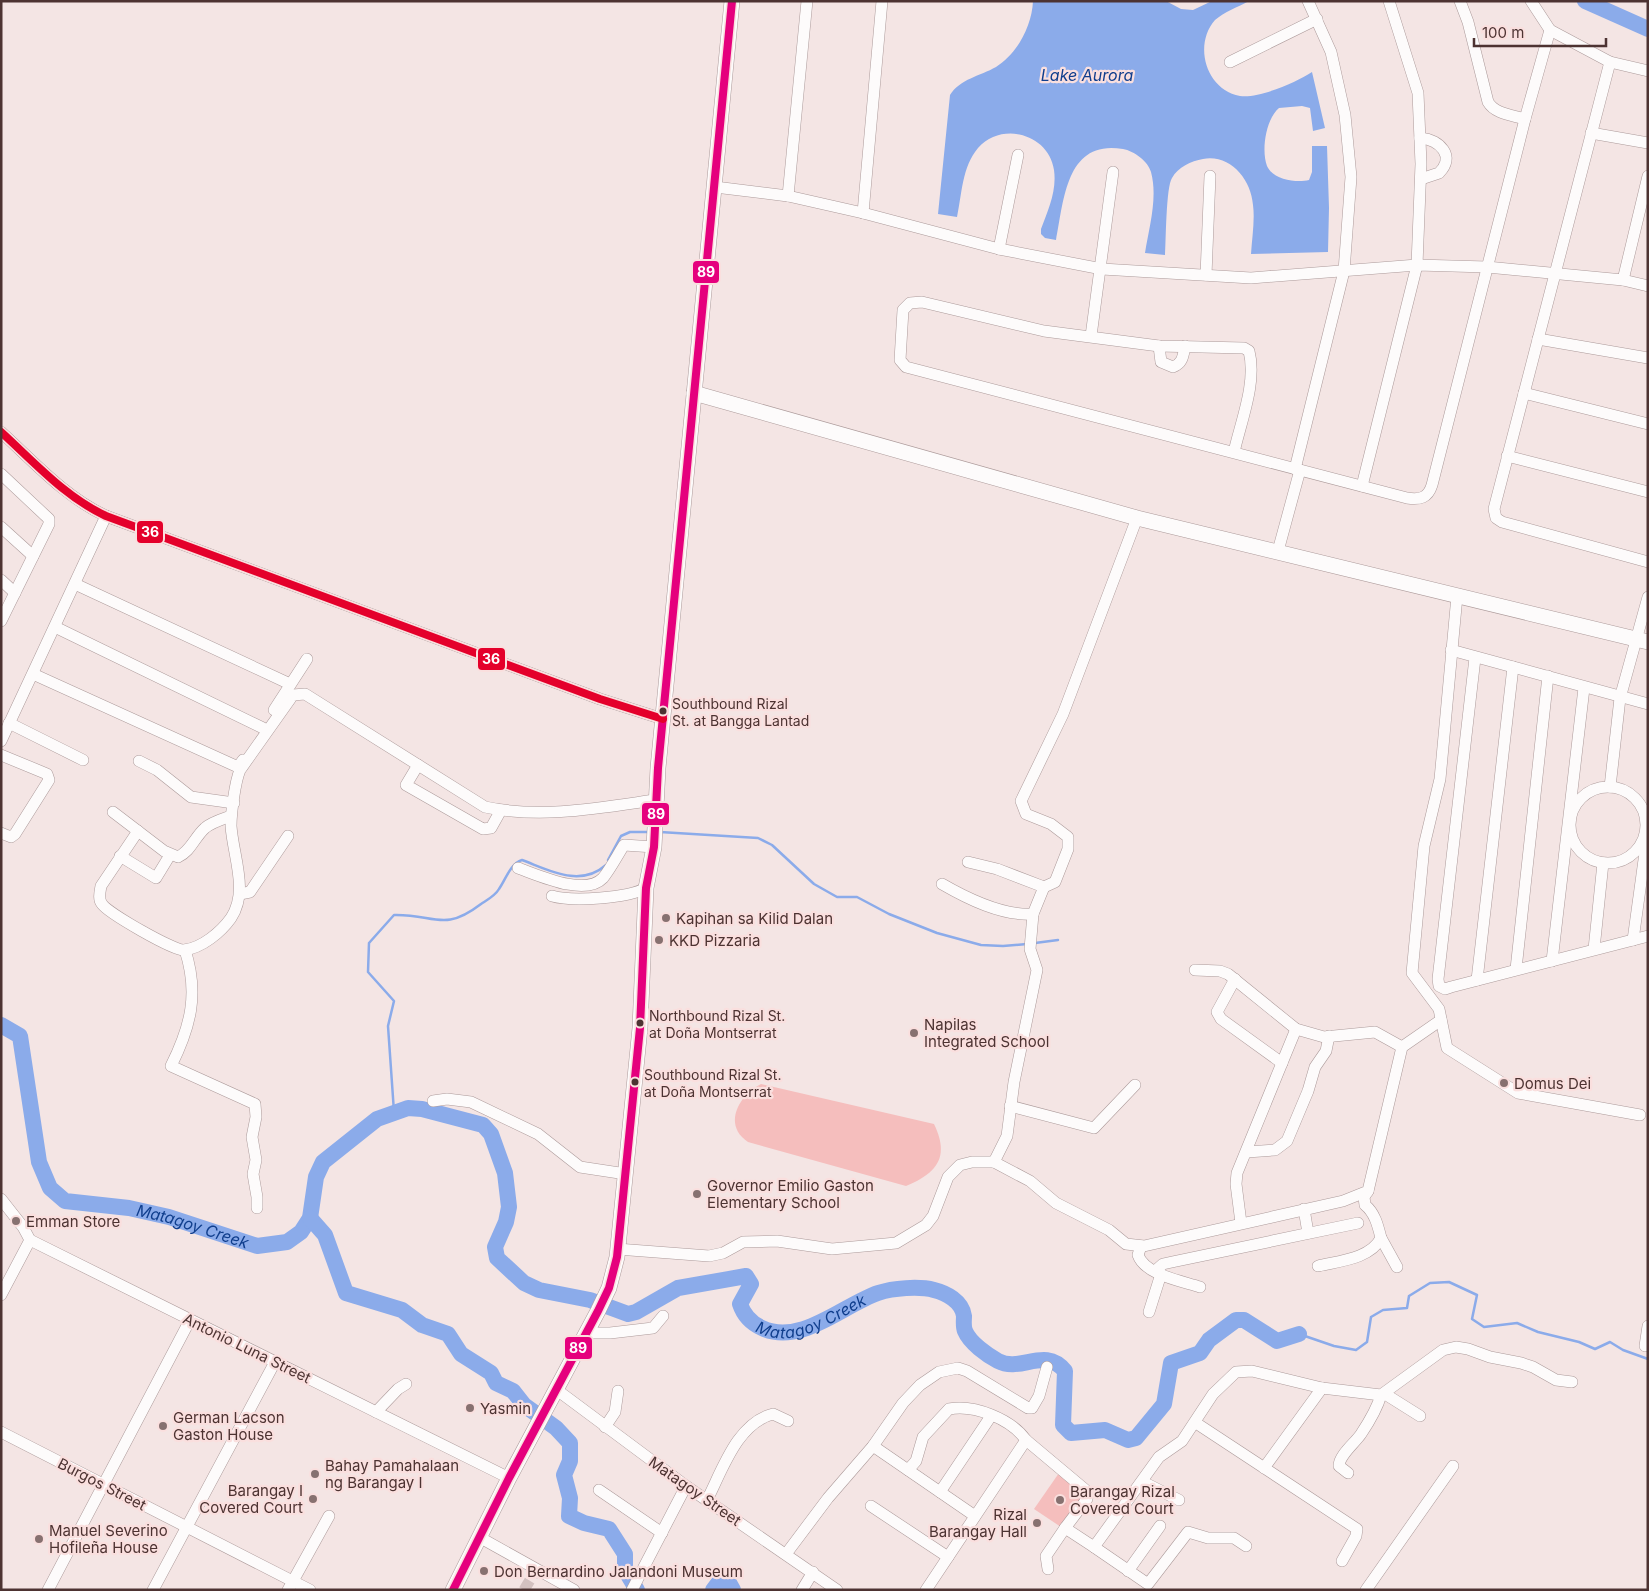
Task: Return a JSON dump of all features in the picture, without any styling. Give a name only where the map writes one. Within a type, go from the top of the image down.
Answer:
[{"type":"main road","points":[[453,1590],[509,1478],[588,1333],[609,1288],[617,1249],[640,1028],[646,888],[654,845],[655,800],[732,1]]},
{"type":"main road","points":[[694,393],[1137,518],[1278,550],[1457,596],[1642,640]]},
{"type":"street","points":[[788,196],[807,1]]},
{"type":"street","points":[[862,213],[882,1]]},
{"type":"street","points":[[1278,550],[1344,271],[1352,178],[1348,136],[1331,52],[1308,1]]},
{"type":"street","points":[[1362,486],[1417,265],[1421,179],[1418,93],[1389,1]]},
{"type":"street","points":[[1460,1],[1468,22],[1488,102],[1492,108],[1525,119]]},
{"type":"street","points":[[1531,1],[1550,30],[1610,62],[1648,71]]},
{"type":"street","points":[[1230,62],[1317,19]]},
{"type":"street","points":[[1234,452],[1248,390],[1251,366],[1249,351],[1238,346],[1159,346],[1044,331],[916,302],[910,303],[904,310],[900,360],[906,367],[1412,499],[1428,495],[1525,119],[1550,30]]},
{"type":"street","points":[[1610,62],[1494,504],[1496,518],[1502,522],[1648,562]]},
{"type":"street","points":[[1591,132],[1648,143]]},
{"type":"street","points":[[1420,138],[1439,145],[1446,153],[1447,160],[1439,173],[1421,179]]},
{"type":"street","points":[[998,249],[1018,155]]},
{"type":"street","points":[[1091,336],[1102,269],[1113,172]]},
{"type":"street","points":[[1206,275],[1210,176]]},
{"type":"street","points":[[1622,280],[1648,176]]},
{"type":"street","points":[[715,187],[788,196],[862,213],[998,249],[1102,269],[1252,278],[1417,265],[1487,267],[1622,280],[1648,286]]},
{"type":"street","points":[[1538,340],[1648,358]]},
{"type":"street","points":[[1159,346],[1161,362],[1172,367],[1180,363],[1185,346]]},
{"type":"street","points":[[1524,392],[1648,424]]},
{"type":"street","points":[[1,432],[70,494],[89,508],[106,516],[600,699],[664,719]]},
{"type":"street","points":[[1507,456],[1648,492]]},
{"type":"street","points":[[1,474],[49,519],[1,621]]},
{"type":"street","points":[[1,741],[106,516]]},
{"type":"street","points":[[994,1162],[1007,1136],[1010,1106],[1037,970],[1030,949],[1033,914],[1044,887],[1055,882],[1068,849],[1068,837],[1051,824],[1026,814],[1021,801],[1063,714],[1137,518]]},
{"type":"street","points":[[1,527],[33,556]]},
{"type":"street","points":[[1,580],[15,593]]},
{"type":"street","points":[[75,584],[290,684]]},
{"type":"street","points":[[1457,596],[1440,779],[1424,846],[1411,970],[1432,998],[1440,1014],[1448,1050],[1518,1093],[1640,1114]]},
{"type":"street","points":[[1610,787],[1620,698],[1642,640],[1648,597]]},
{"type":"street","points":[[55,627],[263,728]]},
{"type":"street","points":[[1451,650],[1620,698],[1648,704]]},
{"type":"street","points":[[1475,658],[1438,979],[1439,986],[1445,989],[1648,936]]},
{"type":"street","points":[[33,674],[238,768],[307,659]]},
{"type":"street","points":[[1477,980],[1513,667]]},
{"type":"street","points":[[1516,969],[1548,676]]},
{"type":"street","points":[[1552,961],[1584,688]]},
{"type":"street","points":[[138,831],[101,886],[100,902],[103,906],[159,941],[185,950],[200,944],[223,928],[236,909],[240,894],[231,816],[236,779],[240,770],[293,695],[298,693],[305,694],[485,806],[514,813],[583,810],[655,800]]},
{"type":"street","points":[[9,724],[83,760]]},
{"type":"street","points":[[1,755],[47,774],[49,780],[15,834],[11,837],[1,833]]},
{"type":"street","points":[[139,761],[157,770],[191,797],[234,803]]},
{"type":"street","points":[[418,766],[406,785],[483,829],[490,828],[501,810]]},
{"type":"street","points":[[1633,940],[1648,829],[1646,816],[1636,800],[1622,789],[1598,788],[1587,793],[1578,801],[1568,823],[1571,836],[1577,848],[1586,857],[1603,863],[1625,860],[1636,852],[1648,829]]},
{"type":"street","points":[[113,812],[170,855],[178,857],[187,853],[205,828],[231,816]]},
{"type":"street","points":[[240,894],[250,892],[288,836]]},
{"type":"street","points":[[518,868],[567,885],[590,885],[602,879],[624,845],[654,845]]},
{"type":"street","points":[[149,888],[170,855]]},
{"type":"street","points":[[120,856],[156,878]]},
{"type":"street","points":[[968,862],[997,869],[1044,887]]},
{"type":"street","points":[[1594,949],[1603,863]]},
{"type":"street","points":[[942,884],[969,898],[1006,911],[1017,914],[1033,914]]},
{"type":"street","points":[[552,896],[565,900],[588,899],[637,893],[646,888]]},
{"type":"street","points":[[185,950],[192,983],[189,1024],[171,1066],[256,1104],[256,1117],[252,1137],[256,1160],[253,1174],[258,1196],[257,1208]]},
{"type":"street","points":[[1196,970],[1220,971],[1236,979],[1272,1012],[1296,1029],[1315,1035],[1329,1036],[1375,1032],[1402,1047]]},
{"type":"street","points":[[1236,979],[1223,1000],[1218,1015],[1282,1063]]},
{"type":"street","points":[[1397,1267],[1381,1238],[1376,1220],[1370,1209],[1365,1206],[1364,1197],[1368,1191],[1402,1047],[1440,1014]]},
{"type":"street","points":[[1241,1223],[1236,1184],[1237,1173],[1296,1029]]},
{"type":"street","points":[[1247,1152],[1275,1150],[1287,1141],[1308,1091],[1314,1067],[1326,1051],[1329,1036]]},
{"type":"street","points":[[1010,1106],[1094,1128],[1135,1085]]},
{"type":"street","points":[[433,1101],[447,1099],[471,1102],[538,1134],[580,1167],[626,1174]]},
{"type":"street","points":[[617,1249],[708,1256],[723,1253],[743,1242],[777,1241],[832,1249],[896,1243],[926,1225],[933,1216],[948,1177],[960,1165],[972,1162],[994,1162],[1030,1181],[1056,1203],[1109,1230],[1126,1244],[1141,1246],[1343,1200],[1368,1191]]},
{"type":"street","points":[[1,1199],[23,1227],[30,1240],[1,1295]]},
{"type":"street","points":[[1304,1209],[1308,1233]]},
{"type":"street","points":[[1149,1312],[1158,1272],[1162,1264],[1358,1223]]},
{"type":"street","points":[[1318,1266],[1370,1252],[1381,1238]]},
{"type":"street","name":"Antonio Luna Street","points":[[30,1240],[509,1478]]},
{"type":"street","points":[[1141,1246],[1138,1255],[1140,1261],[1158,1272],[1200,1286]]},
{"type":"street","points":[[588,1333],[647,1330],[653,1328],[663,1316]]},
{"type":"street","points":[[48,1590],[102,1484],[190,1320]]},
{"type":"street","points":[[1348,1473],[1339,1466],[1340,1461],[1360,1435],[1378,1406],[1383,1394],[1443,1350],[1456,1347],[1468,1349],[1490,1357],[1521,1363],[1556,1380],[1572,1382]]},
{"type":"street","points":[[154,1590],[275,1362]]},
{"type":"street","points":[[786,1554],[828,1498],[873,1446],[903,1403],[920,1385],[939,1372],[958,1368],[967,1371],[1028,1408],[1035,1404],[1047,1367]]},
{"type":"street","points":[[1094,1547],[1162,1454],[1178,1444],[1196,1423],[1214,1394],[1236,1372],[1252,1370],[1322,1388],[1383,1394],[1420,1416]]},
{"type":"street","points":[[376,1412],[398,1389],[406,1384]]},
{"type":"street","points":[[1264,1468],[1322,1388]]},
{"type":"street","name":"Matagoy Street","points":[[556,1390],[686,1486],[837,1590]]},
{"type":"street","points":[[605,1427],[615,1412],[618,1391]]},
{"type":"street","points":[[908,1470],[916,1460],[923,1437],[949,1409],[970,1410],[1010,1424],[1026,1440],[1088,1492],[1087,1499],[1046,1556],[1048,1568]]},
{"type":"street","points":[[707,1500],[733,1450],[758,1420],[773,1414],[788,1421]]},
{"type":"street","points":[[940,1492],[991,1416]]},
{"type":"street","points":[[1196,1423],[1357,1529],[1356,1536],[1342,1561]]},
{"type":"street","name":"Burgos Street","points":[[1,1432],[187,1527],[290,1585],[310,1590]]},
{"type":"street","points":[[926,1590],[1026,1440]]},
{"type":"street","points":[[873,1446],[975,1516]]},
{"type":"street","points":[[1366,1590],[1453,1466]]},
{"type":"street","points":[[1143,1482],[1179,1500]]},
{"type":"street","points":[[632,1590],[686,1486]]},
{"type":"street","points":[[599,1490],[662,1533]]},
{"type":"street","points":[[871,1506],[948,1557]]},
{"type":"street","points":[[290,1585],[329,1516]]},
{"type":"street","points":[[1128,1571],[1160,1526]]},
{"type":"street","points":[[1065,1528],[1145,1584],[1150,1584],[1188,1532],[1208,1538],[1234,1538],[1246,1546]]},
{"type":"street","points":[[479,1537],[534,1572],[574,1590]]},
{"type":"street","points":[[802,1590],[813,1572]]},
{"type":"shaded area","points":[[761,1084],[934,1124],[941,1146],[938,1162],[926,1175],[906,1186],[748,1142],[740,1135],[736,1127],[736,1111],[746,1095]]},
{"type":"shaded area","name":"Barangay Rizal Covered Court","points":[[1059,1473],[1086,1491],[1061,1527],[1034,1509]]},
{"type":"water","name":"Lake Aurora","points":[[1033,1],[1166,1],[1181,9],[1193,10],[1212,1],[1249,1],[1215,20],[1208,30],[1204,53],[1206,65],[1211,76],[1219,85],[1228,92],[1240,96],[1257,95],[1267,92],[1287,85],[1312,72],[1325,128],[1313,131],[1310,108],[1302,106],[1279,108],[1268,127],[1265,159],[1267,166],[1274,175],[1292,181],[1309,180],[1312,172],[1312,146],[1327,146],[1328,252],[1251,254],[1254,211],[1248,186],[1237,170],[1222,160],[1213,158],[1194,161],[1181,168],[1172,178],[1169,192],[1165,255],[1145,253],[1151,223],[1154,192],[1151,172],[1147,164],[1132,152],[1123,149],[1104,148],[1090,153],[1079,163],[1071,176],[1066,191],[1056,240],[1045,238],[1041,234],[1041,229],[1051,200],[1055,178],[1054,170],[1050,158],[1043,148],[1034,140],[1023,135],[999,135],[988,140],[978,148],[966,172],[957,217],[938,214],[950,95],[959,85],[996,67],[1011,55],[1022,39],[1030,20]]},
{"type":"waterway","points":[[1585,1],[1648,29]]},
{"type":"waterway","points":[[608,860],[621,836],[630,832],[649,832]]},
{"type":"waterway","points":[[660,832],[758,838],[772,845],[814,884],[837,897],[857,897],[889,914],[937,933],[981,945],[1027,944]]},
{"type":"waterway","points":[[394,1112],[388,1026],[394,1001],[368,972],[369,943],[394,915],[448,920],[468,913],[491,898],[502,885],[511,868],[522,860],[554,872],[575,876],[596,872],[606,865]]},
{"type":"waterway","points":[[1035,943],[1058,940]]},
{"type":"waterway","name":"Matagoy Creek","points":[[1,1025],[20,1036],[39,1162],[50,1188],[65,1201],[129,1208],[169,1217],[257,1246],[287,1242],[301,1232],[310,1218],[316,1177],[323,1162],[377,1119],[408,1108],[422,1109],[483,1125],[491,1134],[505,1173],[509,1207],[506,1222],[495,1247],[497,1258],[524,1283],[539,1290],[590,1300],[628,1314],[636,1312],[678,1288],[746,1276],[751,1284],[740,1304],[744,1312],[748,1319],[758,1326],[777,1332],[792,1332],[807,1328],[884,1291],[914,1288],[934,1290],[943,1293],[957,1302],[963,1311],[964,1327],[967,1335],[979,1348],[998,1361],[1007,1364],[1041,1360],[1049,1361],[1057,1364],[1065,1371],[1063,1425],[1071,1433],[1105,1430],[1128,1440],[1136,1438],[1164,1404],[1171,1363],[1200,1353],[1209,1340],[1236,1320],[1244,1320],[1277,1341],[1299,1334]]},
{"type":"waterway","points":[[310,1218],[325,1235],[346,1293],[402,1310],[422,1325],[448,1334],[461,1354],[491,1373],[496,1383],[513,1391],[524,1405],[556,1428],[570,1443],[570,1461],[564,1475],[570,1498],[569,1516],[584,1523],[609,1529],[625,1554],[625,1570],[637,1590]]},
{"type":"waterway","name":"Matagoy Creek","points":[[1299,1334],[1334,1346],[1356,1350],[1367,1342],[1371,1317],[1383,1310],[1407,1308],[1409,1296],[1430,1283],[1449,1282],[1477,1295],[1472,1319],[1484,1327],[1517,1323],[1538,1332],[1579,1342],[1595,1349],[1610,1342],[1623,1350],[1648,1359]]},
{"type":"waterway","points":[[713,1590],[719,1582],[728,1581],[733,1590]]},
{"type":"tunnel","points":[[524,1590],[533,1575]]},
{"type":"transit line","name":"89","points":[[453,1590],[509,1478],[598,1311],[609,1288],[617,1257],[640,1028],[646,888],[654,847],[658,768],[732,1]]},
{"type":"transit line","name":"36","points":[[1,432],[63,489],[106,516],[600,699],[663,719]]},
{"type":"place","name":"Southbound Rizal St. at Bangga Lantad","points":[[663,711]]},
{"type":"place","name":"Kapihan sa Kilid Dalan","points":[[666,918]]},
{"type":"place","name":"KKD Pizzaria","points":[[659,940]]},
{"type":"place","name":"Northbound Rizal St. at Doña Montserrat","points":[[640,1023]]},
{"type":"place","name":"Napilas Integrated School","points":[[914,1033]]},
{"type":"place","name":"Southbound Rizal St. at Doña Montserrat","points":[[635,1082]]},
{"type":"place","name":"Domus Dei","points":[[1504,1083]]},
{"type":"place","name":"Governor Emilio Gaston Elementary School","points":[[697,1194]]},
{"type":"place","name":"Emman Store","points":[[16,1221]]},
{"type":"place","name":"Yasmin","points":[[470,1408]]},
{"type":"place","name":"German Lacson Gaston House","points":[[163,1426]]},
{"type":"place","name":"Bahay Pamahalaan ng Barangay Ⅰ","points":[[315,1474]]},
{"type":"place","name":"Barangay I Covered Court","points":[[313,1499]]},
{"type":"place","name":"Barangay Rizal Covered Court","points":[[1060,1500]]},
{"type":"place","name":"Rizal Barangay Hall","points":[[1037,1523]]},
{"type":"place","name":"Manuel Severino Hofileña House","points":[[39,1539]]},
{"type":"place","name":"Don Bernardino Jalandoni Museum","points":[[484,1571]]}]
